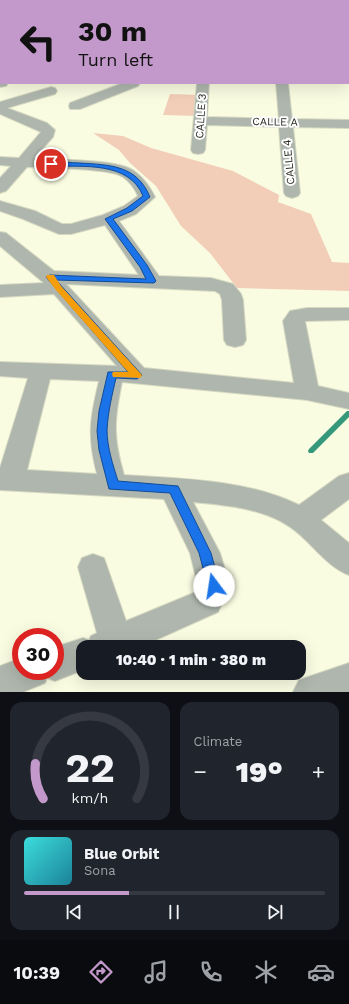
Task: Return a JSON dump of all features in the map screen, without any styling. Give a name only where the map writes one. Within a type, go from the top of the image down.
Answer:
[{"type":"street","points":[[75,106],[131,84]]},
{"type":"street","name":"CALLE 3","points":[[198,150],[203,84]]},
{"type":"street","name":"CALLE 4","points":[[282,84],[292,193]]},
{"type":"street","points":[[0,106],[51,90]]},
{"type":"street","points":[[0,110],[42,126],[48,130],[48,134],[0,188]]},
{"type":"street","name":"CALLE A","points":[[201,121],[349,124]]},
{"type":"street","points":[[0,161],[109,167],[128,173],[143,188],[147,197],[130,210],[108,219],[71,229],[59,228],[29,215],[0,206]]},
{"type":"street","points":[[108,219],[144,267],[152,281]]},
{"type":"street","points":[[0,237],[54,282],[137,375]]},
{"type":"street","points":[[0,291],[54,282],[152,281],[210,284],[229,291],[233,299],[236,340]]},
{"type":"street","points":[[307,392],[294,321],[297,315],[349,314]]},
{"type":"street","points":[[0,369],[137,375],[307,392],[342,399]]},
{"type":"street","points":[[41,371],[5,479],[174,489],[233,496],[273,505],[301,519],[349,562]]},
{"type":"street","points":[[112,374],[104,411],[102,431],[104,450],[113,485]]},
{"type":"street","points":[[301,519],[349,484]]},
{"type":"street","points":[[120,640],[207,602],[214,586],[205,553],[174,489]]},
{"type":"street","points":[[93,567],[108,640]]},
{"type":"street","points":[[64,661],[76,656]]},
{"type":"street","points":[[0,683],[12,679]]},
{"type":"street","points":[[311,692],[349,680]]},
{"type":"shaded area","points":[[170,94],[202,95],[199,116],[163,115]]},
{"type":"shaded area","points":[[93,133],[123,136],[151,148],[233,171],[279,195],[278,202],[311,214],[332,262],[349,263],[349,291],[237,288],[210,253],[181,226],[156,186],[130,163],[119,150]]},
{"type":"waterway","points":[[311,451],[349,413]]},
{"type":"slow traffic","points":[[51,277],[58,288],[137,375],[116,374]]},
{"type":"route","points":[[51,164],[109,167],[128,173],[143,188],[147,197],[130,210],[108,219],[134,256],[144,267],[152,281],[50,277],[58,288],[137,375],[112,374],[104,411],[102,431],[104,450],[113,485],[174,489],[205,553],[214,586]]}]
